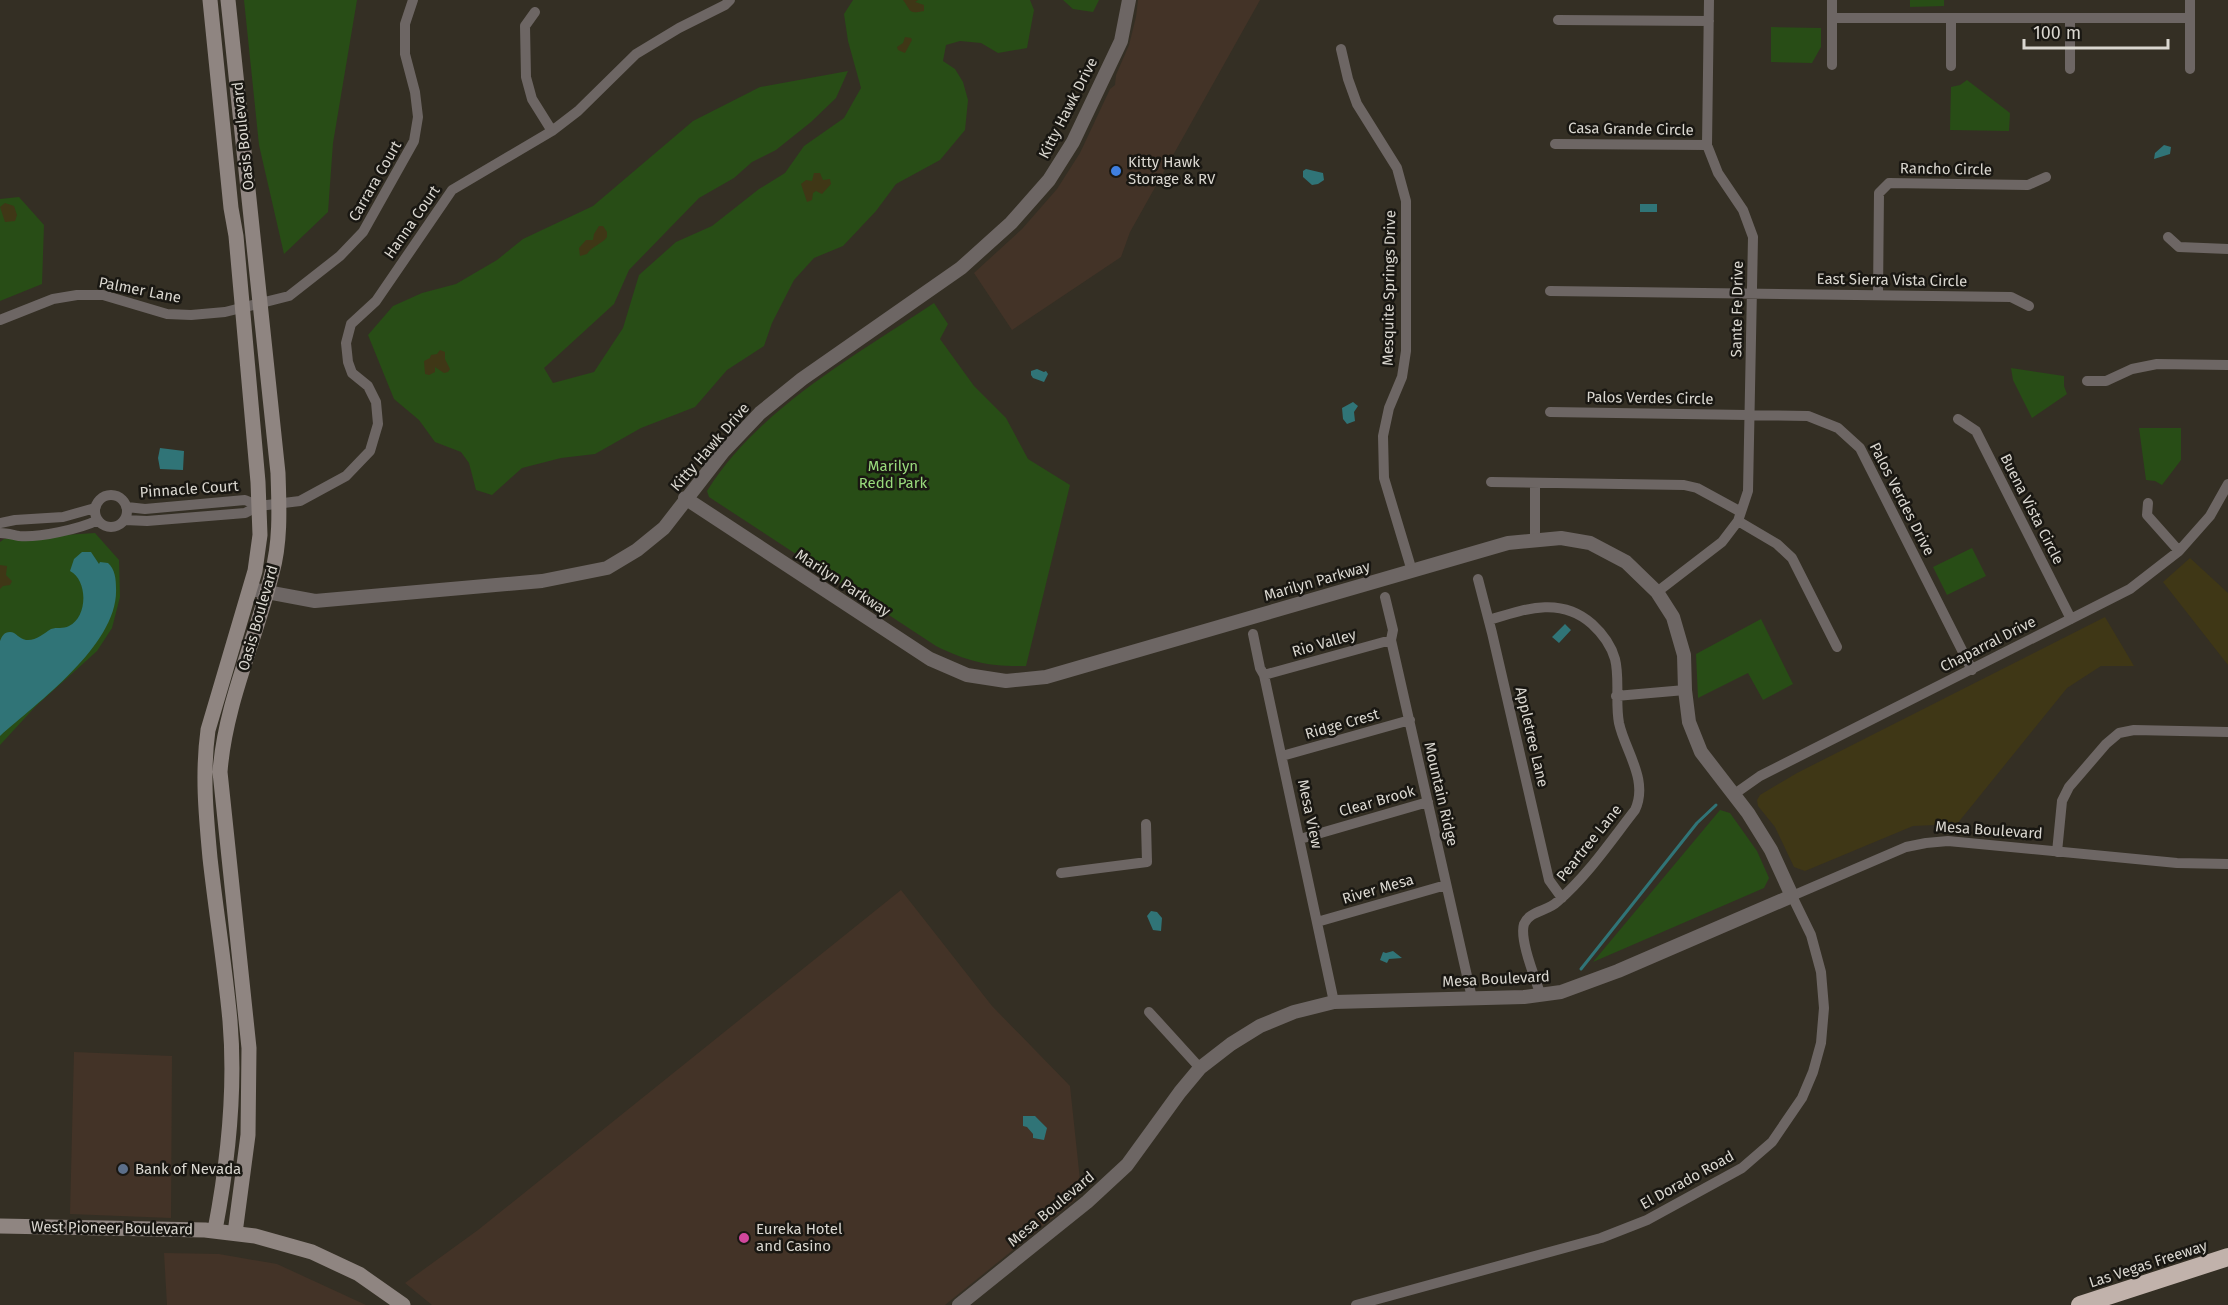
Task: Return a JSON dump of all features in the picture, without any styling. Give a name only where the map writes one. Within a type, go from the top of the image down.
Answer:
[{"type":"highway","name":"Las Vegas Freeway","points":[[2080,1305],[2228,1257]]},
{"type":"main road","name":"Oasis Boulevard","points":[[210,0],[242,308],[260,535],[255,571],[208,730],[204,755],[205,808],[232,1054],[225,1232]]},
{"type":"main road","name":"Oasis Boulevard","points":[[225,1232],[248,1135],[249,1048],[220,772],[224,735],[273,572],[279,535],[278,473],[228,0]]},
{"type":"main road","name":"West Pioneer Boulevard","points":[[0,1226],[225,1232],[255,1236],[312,1252],[359,1274],[403,1305]]},
{"type":"street","name":"Carrara Court","points":[[242,308],[289,296],[340,256],[363,232],[414,141],[418,117],[415,92],[405,54],[405,24],[413,0]]},
{"type":"street","name":"Hanna Court","points":[[259,506],[300,501],[346,476],[370,450],[378,424],[376,402],[368,386],[352,373],[348,362],[346,343],[351,324],[376,301],[452,190],[552,131],[578,111],[636,54],[679,28],[725,5],[730,0]]},
{"type":"street","name":"Kitty Hawk Drive","points":[[250,589],[315,601],[542,581],[607,568],[637,550],[664,528],[685,498],[723,452],[760,413],[802,380],[961,268],[1011,223],[1048,180],[1073,142],[1121,41],[1129,0]]},
{"type":"street","name":"Sante Fe Drive","points":[[1657,592],[1722,542],[1739,517],[1748,491],[1753,237],[1743,210],[1718,173],[1707,146],[1709,0]]},
{"type":"street","points":[[1832,0],[1832,65]]},
{"type":"street","points":[[2190,0],[2190,69]]},
{"type":"street","points":[[535,12],[525,26],[526,77],[532,99],[552,131]]},
{"type":"street","points":[[1832,18],[2190,18]]},
{"type":"street","points":[[1951,18],[1952,66]]},
{"type":"street","points":[[2070,18],[2070,69]]},
{"type":"street","points":[[1558,20],[1709,21]]},
{"type":"street","name":"Mesquite Springs Drive","points":[[1341,49],[1357,104],[1397,168],[1406,201],[1406,351],[1402,377],[1389,408],[1383,436],[1384,478],[1412,572]]},
{"type":"street","name":"Casa Grande Circle","points":[[1555,144],[1707,146]]},
{"type":"street","name":"Rancho Circle","points":[[1878,295],[1879,193],[1889,183],[2028,185],[2046,177]]},
{"type":"street","points":[[2168,237],[2179,247],[2228,249]]},
{"type":"street","name":"East Sierra Vista Circle","points":[[1550,291],[2011,297],[2029,306]]},
{"type":"street","name":"Palmer Lane","points":[[0,320],[43,303],[76,295],[103,295],[167,314],[202,314],[242,308]]},
{"type":"street","points":[[2087,381],[2106,381],[2132,369],[2157,364],[2228,365]]},
{"type":"street","name":"Palos Verdes Circle","points":[[1550,412],[1750,415]]},
{"type":"street","name":"Palos Verdes Drive","points":[[1750,415],[1808,416],[1838,428],[1860,448],[1972,670]]},
{"type":"street","name":"Buena Vista Circle","points":[[1958,419],[1976,431],[2071,619]]},
{"type":"street","points":[[1491,483],[1684,485],[1697,488],[1777,544],[1792,558],[1837,647]]},
{"type":"street","points":[[1534,483],[1535,539]]},
{"type":"street","name":"Chaparral Drive","points":[[1733,795],[1760,776],[2130,589],[2179,551],[2210,516],[2228,484]]},
{"type":"street","points":[[108,495],[119,497],[127,507],[125,520],[111,527],[98,520],[95,508],[99,501],[108,495]]},
{"type":"street","name":"Marilyn Parkway","points":[[685,498],[930,659],[967,675],[1006,681],[1046,676],[1508,543],[1561,538],[1590,543],[1626,562],[1657,592],[1673,617],[1684,655],[1684,690],[1689,722],[1701,752],[1748,813],[1771,850],[1792,896]]},
{"type":"street","name":"Pinnacle Court","points":[[127,507],[145,509],[245,500],[259,506]]},
{"type":"street","points":[[2148,503],[2147,515],[2179,551]]},
{"type":"street","name":"Pinnacle Court","points":[[125,520],[147,521],[245,513],[259,506]]},
{"type":"street","points":[[0,523],[63,517],[95,508]]},
{"type":"street","points":[[0,533],[20,536],[60,532],[83,527],[98,520]]},
{"type":"street","name":"Appletree Lane","points":[[1478,579],[1549,880],[1562,898]]},
{"type":"street","name":"Mountain Ridge","points":[[1385,597],[1393,630],[1391,640],[1472,998]]},
{"type":"street","name":"Peartree Lane","points":[[1489,620],[1527,609],[1554,607],[1581,614],[1599,630],[1609,644],[1615,660],[1619,723],[1637,775],[1640,799],[1635,810],[1577,885],[1551,908],[1532,914],[1524,922],[1522,934],[1542,996]]},
{"type":"street","name":"Mesa View","points":[[1253,634],[1282,756],[1334,1002]]},
{"type":"street","name":"Rio Valley","points":[[1264,675],[1391,640]]},
{"type":"street","points":[[1616,696],[1684,690]]},
{"type":"street","name":"Ridge Crest","points":[[1282,756],[1410,720]]},
{"type":"street","points":[[2057,852],[2062,801],[2069,787],[2106,744],[2119,734],[2134,730],[2228,732]]},
{"type":"street","name":"Clear Brook","points":[[1300,839],[1428,802]]},
{"type":"street","points":[[1061,873],[1148,862],[1146,825]]},
{"type":"street","name":"Mesa Boulevard","points":[[965,1303],[1087,1202],[1127,1165],[1200,1068],[1231,1044],[1260,1026],[1294,1012],[1334,1002],[1542,996],[1582,986],[1906,847],[1926,843],[1948,842],[2177,863],[2228,864]]},
{"type":"street","name":"River Mesa","points":[[1317,922],[1446,885]]},
{"type":"street","name":"El Dorado Road","points":[[1356,1305],[1601,1238],[1647,1220],[1742,1168],[1772,1142],[1802,1098],[1813,1072],[1821,1043],[1824,1008],[1821,972],[1813,944],[1792,896]]},
{"type":"street","points":[[1149,1012],[1200,1068]]},
{"type":"shaded area","name":"Kitty Hawk Storage & RV","points":[[1138,0],[1260,0],[1130,232],[1121,257],[1012,330],[974,273],[1022,229],[1057,189],[1080,153],[1110,89],[1115,85],[1116,75],[1129,45]]},
{"type":"shaded area","points":[[901,890],[992,1006],[1070,1086],[1080,1180],[1075,1200],[945,1305],[432,1305],[405,1283],[478,1230]]},
{"type":"shaded area","points":[[74,1052],[172,1056],[171,1218],[70,1214]]},
{"type":"shaded area","points":[[164,1253],[219,1254],[277,1264],[366,1305],[167,1305]]},
{"type":"green space","points":[[244,0],[357,0],[333,143],[328,212],[284,254],[259,145]]},
{"type":"green space","points":[[853,0],[1030,0],[1034,10],[1027,48],[998,53],[981,43],[960,41],[946,45],[943,61],[955,69],[963,82],[968,100],[965,130],[940,160],[896,184],[876,211],[843,246],[814,258],[794,280],[772,323],[764,346],[727,370],[695,407],[641,428],[595,454],[561,458],[522,468],[492,495],[476,490],[469,463],[461,452],[435,442],[419,420],[394,399],[368,335],[393,306],[422,293],[456,284],[497,260],[523,239],[593,206],[693,121],[760,87],[848,71],[836,98],[811,122],[776,150],[752,162],[734,178],[699,198],[629,270],[614,304],[544,368],[553,383],[594,372],[623,328],[639,275],[676,242],[712,226],[759,189],[785,173],[804,146],[844,118],[861,88],[848,41],[844,14]]},
{"type":"green space","points":[[1063,0],[1099,0],[1093,12],[1073,9]]},
{"type":"green space","points":[[1910,0],[1944,0],[1944,6],[1910,7]]},
{"type":"green space","points":[[1771,27],[1821,28],[1821,47],[1812,63],[1771,62]]},
{"type":"green space","points":[[1967,80],[2010,113],[2009,131],[1950,130],[1951,87]]},
{"type":"green space","points":[[19,197],[44,225],[42,284],[0,301],[0,199]]},
{"type":"green space","name":"Marilyn Redd Park","points":[[934,303],[948,324],[940,339],[974,386],[1006,418],[1028,459],[1070,485],[1026,666],[1002,666],[980,662],[936,646],[709,497],[707,491],[728,461],[781,409],[841,364]]},
{"type":"green space","points":[[2011,368],[2064,376],[2067,394],[2032,418],[2013,380]]},
{"type":"green space","points":[[2139,428],[2181,428],[2181,460],[2162,485],[2146,480]]},
{"type":"green space","points":[[95,533],[119,560],[120,597],[112,628],[97,651],[35,707],[0,745],[0,542],[4,539]]},
{"type":"green space","points":[[1972,548],[1986,576],[1947,595],[1933,567]]},
{"type":"green space","points":[[1761,619],[1793,684],[1763,700],[1748,673],[1698,698],[1696,654]]},
{"type":"green space","points":[[1720,810],[1730,813],[1757,851],[1769,878],[1764,888],[1593,962]]},
{"type":"sand","points":[[903,0],[918,0],[915,2],[924,5],[924,11],[911,11]]},
{"type":"sand","points":[[905,37],[912,40],[905,53],[897,47],[903,43]]},
{"type":"sand","points":[[814,173],[820,173],[823,180],[830,179],[831,184],[822,194],[816,191],[813,193],[812,200],[807,202],[801,184],[806,180],[812,181]]},
{"type":"sand","points":[[5,203],[14,206],[17,215],[15,221],[5,222],[0,207]]},
{"type":"sand","points":[[599,226],[603,226],[607,237],[587,254],[580,256],[579,248],[586,240],[593,240]]},
{"type":"sand","points":[[440,350],[445,352],[445,359],[450,369],[444,373],[435,367],[435,372],[425,374],[424,361]]},
{"type":"sand","points":[[2190,558],[2228,593],[2228,665],[2163,582]]},
{"type":"sand","points":[[0,565],[7,566],[6,575],[12,581],[10,585],[0,589]]},
{"type":"sand","points":[[2105,617],[2134,666],[2101,666],[2067,688],[1957,824],[1913,826],[1805,871],[1794,867],[1775,827],[1758,806],[1757,800],[1760,795],[1797,773]]},
{"type":"water","points":[[2164,145],[2171,147],[2170,154],[2154,159],[2155,153]]},
{"type":"water","points":[[1306,169],[1323,173],[1324,180],[1312,185],[1303,177],[1303,171]]},
{"type":"water","points":[[1640,204],[1657,204],[1657,212],[1640,212]]},
{"type":"water","points":[[1037,369],[1046,371],[1048,374],[1044,382],[1031,375],[1031,371]]},
{"type":"water","points":[[1353,402],[1358,406],[1354,412],[1355,421],[1347,424],[1343,419],[1342,408]]},
{"type":"water","points":[[160,448],[184,451],[183,470],[160,469],[158,458]]},
{"type":"water","points":[[82,552],[91,552],[99,564],[100,562],[108,563],[115,574],[113,609],[104,630],[91,650],[73,670],[0,736],[0,641],[2,636],[10,632],[30,640],[51,629],[67,627],[75,621],[80,615],[83,590],[76,576],[70,571],[74,559]]},
{"type":"water","points":[[1565,624],[1571,630],[1559,643],[1552,637]]},
{"type":"water","points":[[1151,911],[1157,912],[1162,918],[1161,931],[1153,930],[1147,916]]},
{"type":"water","points":[[1393,951],[1402,958],[1389,959],[1387,963],[1380,960],[1383,952]]},
{"type":"water","points":[[1023,1116],[1035,1116],[1047,1128],[1044,1140],[1033,1138],[1033,1134],[1023,1126]]},
{"type":"waterway","points":[[1581,969],[1697,823],[1716,805]]},
{"type":"place","name":"Kitty Hawk Storage & RV","points":[[1116,171]]},
{"type":"place","name":"Bank of Nevada","points":[[123,1169]]},
{"type":"place","name":"Eureka Hotel and Casino","points":[[744,1238]]}]
